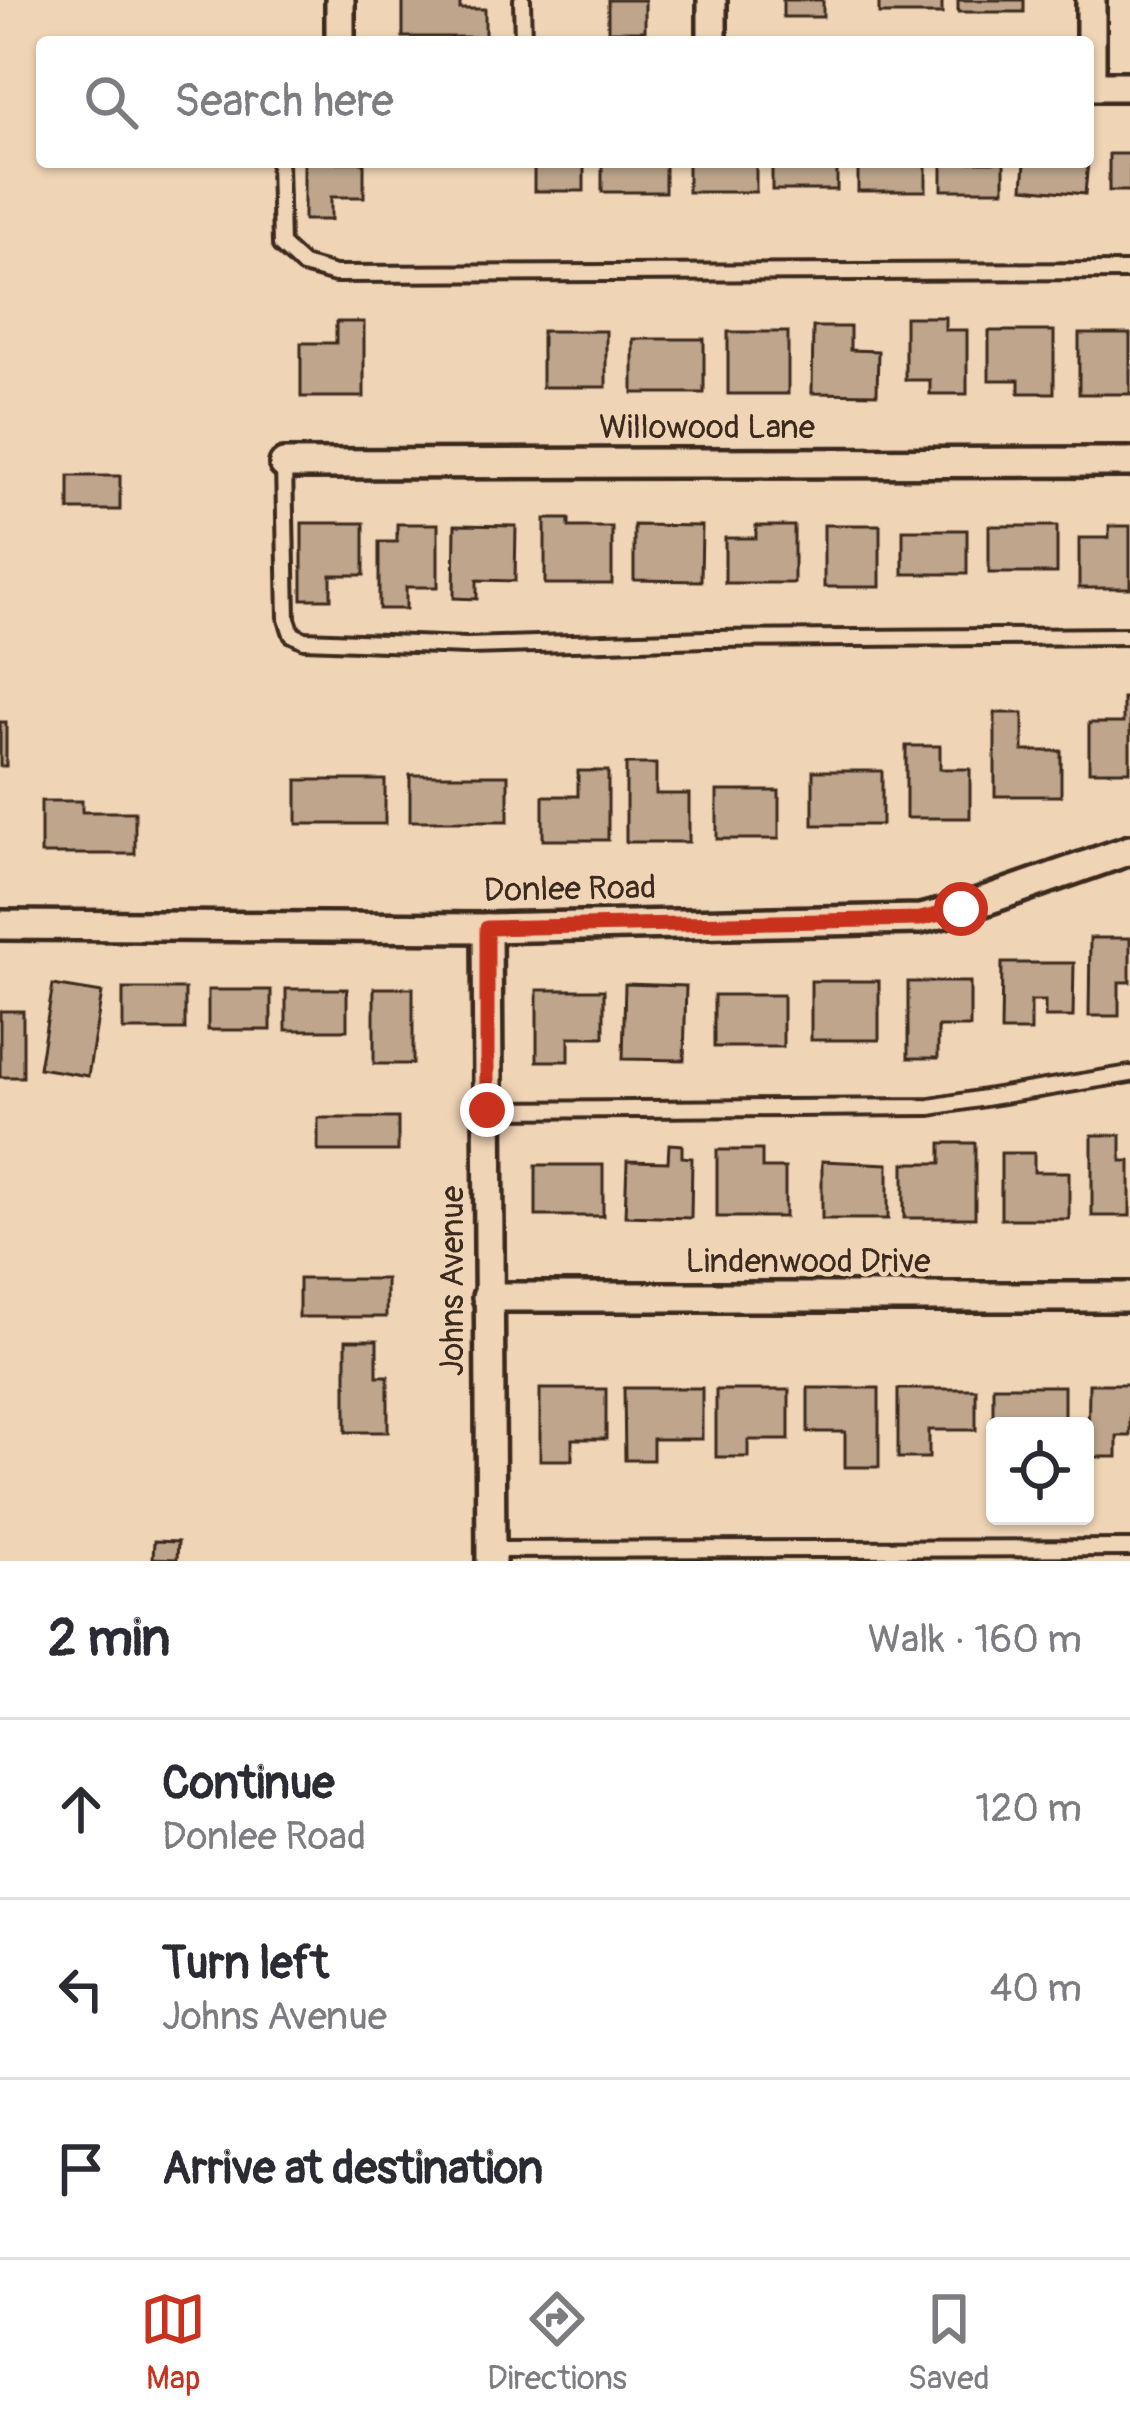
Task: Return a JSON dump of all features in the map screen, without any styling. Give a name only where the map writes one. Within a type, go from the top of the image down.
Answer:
[{"type":"street","points":[[340,0],[340,36]]},
{"type":"street","points":[[712,0],[712,36]]},
{"type":"street","points":[[1090,36],[1091,0]]},
{"type":"street","points":[[1094,86],[1130,86]]},
{"type":"street","name":"Willowood Lane","points":[[284,464],[1130,462]]},
{"type":"street","name":"Donlee Road","points":[[0,925],[487,928],[920,919],[1130,850]]},
{"type":"street","name":"Johns Avenue","points":[[487,928],[491,1556]]},
{"type":"street","name":"Lindenwood Drive","points":[[487,1298],[1130,1297]]},
{"type":"lane","points":[[522,0],[523,36]]},
{"type":"lane","points":[[279,168],[281,245],[303,265],[334,274],[1130,271]]},
{"type":"lane","points":[[284,464],[287,619],[292,634],[304,640],[467,646],[661,639],[1130,636]]},
{"type":"lane","points":[[487,1110],[930,1107],[1130,1074]]},
{"type":"lane","points":[[491,1556],[1130,1547]]},
{"type":"building","points":[[403,0],[460,0],[460,9],[485,9],[485,36],[403,36]]},
{"type":"building","points":[[608,0],[645,0],[645,31],[608,31]]},
{"type":"building","points":[[783,0],[823,0],[823,17],[783,17]]},
{"type":"building","points":[[879,0],[942,0],[942,14],[879,14]]},
{"type":"building","points":[[958,0],[1024,0],[1024,12],[958,12]]},
{"type":"building","points":[[1109,154],[1130,154],[1130,191],[1109,191]]},
{"type":"building","points":[[304,168],[364,168],[364,197],[331,197],[331,220],[304,220]]},
{"type":"building","points":[[534,168],[584,168],[584,191],[534,191]]},
{"type":"building","points":[[602,168],[665,168],[665,192],[602,192]]},
{"type":"building","points":[[688,168],[756,168],[756,192],[688,192]]},
{"type":"building","points":[[772,168],[837,168],[837,190],[772,190]]},
{"type":"building","points":[[858,168],[926,168],[926,191],[858,191]]},
{"type":"building","points":[[942,168],[1004,168],[1004,190],[942,190]]},
{"type":"building","points":[[1025,168],[1087,168],[1085,194],[1023,188]]},
{"type":"building","points":[[905,317],[945,317],[945,330],[967,330],[967,394],[930,394],[930,380],[905,380]]},
{"type":"building","points":[[336,322],[364,322],[364,397],[301,397],[301,343],[336,343]]},
{"type":"building","points":[[813,327],[850,327],[850,350],[878,351],[877,394],[812,393]]},
{"type":"building","points":[[542,331],[606,331],[606,387],[542,387]]},
{"type":"building","points":[[989,331],[1054,331],[1054,393],[1019,393],[1019,380],[989,380]]},
{"type":"building","points":[[728,332],[788,332],[788,394],[728,394]]},
{"type":"building","points":[[1079,334],[1130,334],[1130,394],[1079,394]]},
{"type":"building","points":[[633,339],[704,339],[704,393],[633,393]]},
{"type":"building","points":[[69,476],[120,476],[120,510],[69,510]]},
{"type":"building","points":[[545,519],[569,519],[569,527],[612,527],[612,584],[545,584]]},
{"type":"building","points":[[302,523],[364,523],[364,575],[331,575],[331,599],[302,599]]},
{"type":"building","points":[[397,524],[438,524],[438,587],[406,587],[406,609],[379,609],[379,542],[397,542]]},
{"type":"building","points":[[455,525],[516,526],[515,581],[477,580],[477,599],[454,598]]},
{"type":"building","points":[[634,525],[702,526],[701,581],[634,580]]},
{"type":"building","points":[[824,525],[880,525],[880,587],[824,587]]},
{"type":"building","points":[[756,526],[794,526],[794,583],[725,583],[725,538],[756,538]]},
{"type":"building","points":[[989,526],[1057,526],[1057,573],[989,573]]},
{"type":"building","points":[[1109,526],[1130,526],[1130,588],[1079,588],[1079,538],[1109,538]]},
{"type":"building","points":[[903,530],[967,530],[967,574],[903,574]]},
{"type":"building","points":[[1123,698],[1130,698],[1130,771],[1089,771],[1089,723],[1123,723]]},
{"type":"building","points":[[995,713],[1023,713],[1023,751],[1061,751],[1061,796],[995,796]]},
{"type":"building","points":[[0,722],[6,722],[6,766],[0,766]]},
{"type":"building","points":[[906,746],[940,746],[940,769],[970,769],[970,818],[906,818]]},
{"type":"building","points":[[626,764],[656,764],[656,794],[689,794],[689,842],[626,842]]},
{"type":"building","points":[[578,771],[608,771],[608,840],[543,840],[543,796],[578,796]]},
{"type":"building","points":[[813,771],[882,771],[882,825],[813,825]]},
{"type":"building","points":[[410,775],[508,775],[508,821],[410,821]]},
{"type":"building","points":[[297,780],[385,780],[385,824],[297,824]]},
{"type":"building","points":[[717,791],[779,791],[779,839],[717,839]]},
{"type":"building","points":[[41,801],[82,801],[82,812],[135,812],[135,854],[41,854]]},
{"type":"building","points":[[1090,938],[1130,938],[1130,982],[1119,982],[1119,1016],[1089,1016]]},
{"type":"building","points":[[1002,963],[1074,963],[1073,1017],[1045,1017],[1045,1001],[1031,1001],[1031,1031],[1001,1031]]},
{"type":"building","points":[[811,981],[879,981],[879,1040],[811,1040]]},
{"type":"building","points":[[908,982],[970,982],[970,1027],[938,1027],[938,1058],[908,1058]]},
{"type":"building","points":[[625,984],[686,986],[684,1060],[623,1059]]},
{"type":"building","points":[[53,985],[102,993],[88,1076],[39,1068]]},
{"type":"building","points":[[374,988],[413,988],[413,1064],[374,1064]]},
{"type":"building","points":[[123,989],[185,989],[185,1030],[123,1030]]},
{"type":"building","points":[[286,989],[347,989],[347,1030],[286,1030]]},
{"type":"building","points":[[208,990],[271,990],[271,1030],[208,1030]]},
{"type":"building","points":[[537,990],[604,990],[604,1037],[569,1037],[569,1061],[537,1061]]},
{"type":"building","points":[[714,995],[783,995],[783,1047],[714,1047]]},
{"type":"building","points":[[0,1011],[23,1011],[23,1077],[0,1077]]},
{"type":"building","points":[[318,1118],[398,1118],[398,1151],[318,1151]]},
{"type":"building","points":[[1092,1135],[1121,1135],[1121,1161],[1130,1161],[1130,1216],[1092,1216]]},
{"type":"building","points":[[941,1143],[975,1143],[975,1218],[904,1218],[904,1163],[941,1163]]},
{"type":"building","points":[[669,1144],[682,1145],[682,1157],[692,1158],[691,1218],[625,1216],[627,1161],[668,1162]]},
{"type":"building","points":[[717,1150],[762,1150],[762,1168],[785,1168],[785,1217],[717,1217]]},
{"type":"building","points":[[1001,1153],[1034,1153],[1034,1172],[1069,1172],[1069,1219],[1001,1219]]},
{"type":"building","points":[[822,1161],[888,1164],[888,1219],[822,1219]]},
{"type":"building","points":[[536,1165],[603,1165],[603,1216],[536,1216]]},
{"type":"building","points":[[299,1279],[386,1279],[386,1317],[299,1317]]},
{"type":"building","points":[[346,1340],[377,1340],[377,1376],[388,1376],[388,1432],[346,1432]]},
{"type":"building","points":[[1089,1384],[1130,1384],[1130,1436],[1117,1436],[1117,1457],[1094,1457],[1094,1417],[1089,1417]]},
{"type":"building","points":[[993,1386],[1064,1386],[1064,1417],[993,1417]]},
{"type":"building","points":[[624,1388],[702,1388],[702,1439],[653,1439],[653,1460],[625,1460]]},
{"type":"building","points":[[808,1388],[879,1388],[879,1467],[845,1467],[845,1432],[808,1432]]},
{"type":"building","points":[[540,1389],[606,1389],[606,1439],[572,1439],[572,1460],[540,1460]]},
{"type":"building","points":[[898,1389],[976,1389],[976,1430],[929,1430],[929,1458],[898,1458]]},
{"type":"building","points":[[716,1390],[789,1390],[789,1440],[748,1440],[748,1457],[716,1457]]},
{"type":"building","points":[[154,1541],[178,1542],[177,1559],[153,1558]]},
{"type":"route","points":[[487,1110],[487,928],[920,919],[961,909]]}]
